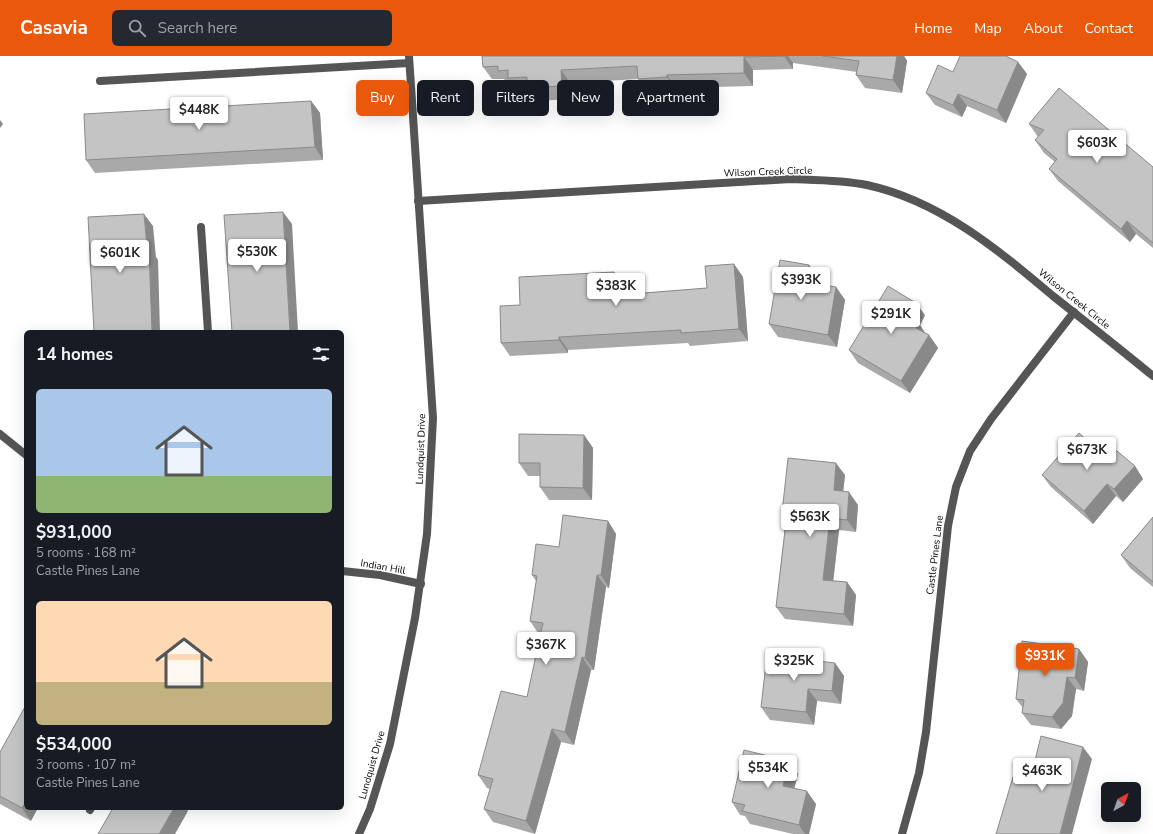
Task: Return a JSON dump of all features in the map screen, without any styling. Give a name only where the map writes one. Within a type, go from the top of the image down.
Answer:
[{"type":"street","points":[[100,82],[409,59]]},
{"type":"street","name":"Lundquist Drive","points":[[359,834],[370,809],[390,744],[421,584],[427,534],[433,418],[409,59]]},
{"type":"street","name":"Wilson Creek Circle","points":[[418,201],[791,179],[835,181],[866,185],[910,199],[929,207],[959,224],[1003,254],[1153,376]]},
{"type":"street","points":[[201,227],[208,330]]},
{"type":"street","name":"Castle Pines Lane","points":[[902,834],[918,773],[926,732],[948,526],[956,487],[970,451],[991,419],[1074,312]]},
{"type":"street","points":[[0,434],[24,453]]},
{"type":"street","name":"Indian Hill","points":[[344,571],[380,576],[421,584]]},
{"type":"building","points":[[482,56],[784,56],[744,57],[744,73],[667,75],[667,77],[638,79],[637,66],[561,70],[562,80],[557,80],[557,86],[549,87],[549,80],[527,80],[527,77],[508,78],[508,70],[498,71],[498,66],[483,67]]},
{"type":"building","points":[[823,56],[897,56],[893,80],[856,75],[859,61]]},
{"type":"building","points":[[960,56],[1006,56],[1018,62],[997,110],[958,94],[953,105],[926,93],[938,65],[953,72]]},
{"type":"building","points":[[1059,88],[1153,167],[1153,243],[1127,221],[1121,229],[1049,169],[1057,159],[1035,140],[1044,130],[1029,124]]},
{"type":"building","points":[[311,101],[315,147],[86,160],[84,114]]},
{"type":"building","points":[[283,212],[290,330],[232,330],[224,215]]},
{"type":"building","points":[[144,214],[147,247],[149,247],[152,330],[94,330],[88,217]]},
{"type":"building","points":[[780,260],[809,265],[807,282],[836,287],[828,335],[769,324]]},
{"type":"building","points":[[734,264],[739,329],[681,333],[681,330],[559,337],[559,340],[501,343],[500,306],[520,305],[519,277],[614,272],[615,292],[644,291],[644,293],[707,288],[705,266]]},
{"type":"building","points":[[888,286],[916,303],[908,317],[919,323],[916,328],[929,335],[901,381],[849,350]]},
{"type":"building","points":[[1079,433],[1103,455],[1111,446],[1135,466],[1114,489],[1107,484],[1084,511],[1042,475]]},
{"type":"building","points":[[519,434],[584,435],[583,488],[540,487],[540,463],[519,463]]},
{"type":"building","points":[[788,458],[836,463],[834,490],[849,492],[847,520],[830,518],[823,580],[847,582],[844,614],[776,607],[787,514],[782,513]]},
{"type":"building","points":[[563,515],[608,521],[601,575],[597,575],[585,658],[582,657],[565,732],[552,729],[526,821],[484,809],[493,779],[478,775],[501,691],[527,697],[543,623],[530,621],[537,576],[532,575],[536,544],[559,547]]},
{"type":"building","points":[[1153,517],[1153,582],[1121,555]]},
{"type":"building","points":[[1022,641],[1079,649],[1075,678],[1067,677],[1063,703],[1052,717],[1022,713],[1024,700],[1016,699]]},
{"type":"building","points":[[767,655],[835,663],[832,691],[808,689],[806,712],[761,707]]},
{"type":"building","points":[[24,709],[24,805],[22,808],[0,796],[0,752]]},
{"type":"building","points":[[1041,736],[1083,747],[1060,834],[996,834],[1013,777],[1030,781]]},
{"type":"building","points":[[744,750],[789,761],[783,786],[807,791],[799,825],[742,811],[745,805],[732,802]]},
{"type":"building","points":[[112,810],[173,810],[159,834],[98,834]]}]
